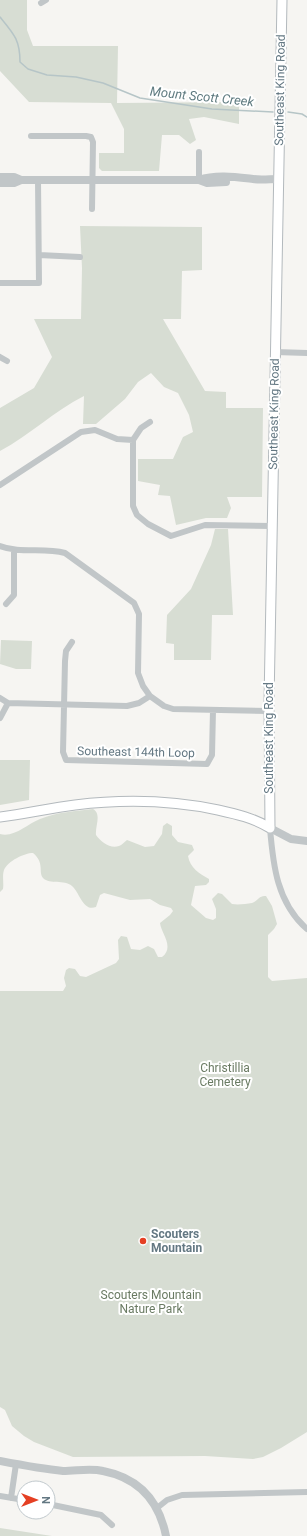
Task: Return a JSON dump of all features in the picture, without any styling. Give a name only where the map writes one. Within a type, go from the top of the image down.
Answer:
[{"type":"main road","name":"Southeast King Road","points":[[270,828],[269,711],[282,0]]},
{"type":"main road","points":[[0,817],[84,804],[152,801],[220,811],[261,822],[270,828]]},
{"type":"street","points":[[31,136],[91,137],[93,142],[92,209]]},
{"type":"street","points":[[199,152],[199,180]]},
{"type":"street","points":[[0,177],[14,177],[21,180],[199,180],[208,183],[246,182],[252,179],[279,179]]},
{"type":"street","points":[[0,183],[14,183],[21,180]]},
{"type":"street","points":[[0,283],[39,283],[38,180]]},
{"type":"street","points":[[39,255],[80,257]]},
{"type":"street","points":[[275,352],[307,353]]},
{"type":"street","points":[[0,357],[7,361]]},
{"type":"street","points":[[150,422],[141,428],[133,440],[133,506],[137,515],[148,524],[171,536],[205,525],[272,526]]},
{"type":"street","points":[[0,485],[82,432],[95,430],[117,439],[133,440]]},
{"type":"street","points":[[0,546],[14,550],[53,550],[65,553],[134,603],[139,614],[138,673],[143,686],[150,696],[164,706],[173,709],[269,711]]},
{"type":"street","points":[[6,604],[14,595],[14,550]]},
{"type":"street","points":[[64,704],[66,650],[72,642]]},
{"type":"street","points":[[0,698],[8,703],[127,706],[139,703],[150,696]]},
{"type":"street","points":[[0,718],[8,703]]},
{"type":"street","name":"Southeast 144th Loop","points":[[64,704],[64,757],[66,760],[73,762],[208,764],[212,755],[213,710]]},
{"type":"street","points":[[270,828],[291,839],[307,841]]},
{"type":"street","points":[[270,828],[275,874],[282,894],[294,915],[307,929]]},
{"type":"street","points":[[0,1460],[16,1464],[63,1470],[89,1469],[108,1473],[134,1484],[145,1491],[157,1508],[166,1536]]},
{"type":"street","points":[[11,1498],[16,1464]]},
{"type":"street","points":[[157,1508],[167,1500],[182,1495],[307,1492]]},
{"type":"street","points":[[0,1496],[16,1499]]},
{"type":"street","points":[[56,1506],[101,1515],[112,1525]]},
{"type":"green space","points":[[0,0],[27,0],[27,30],[33,46],[118,46],[117,103],[239,102],[239,124],[204,117],[189,119],[196,140],[190,144],[179,135],[162,135],[159,171],[102,171],[99,168],[99,153],[124,153],[124,129],[111,103],[29,102],[0,71]]},
{"type":"green space","points":[[80,226],[202,227],[202,270],[182,271],[181,319],[163,319],[205,391],[226,392],[226,408],[263,408],[262,497],[227,497],[231,508],[227,518],[206,518],[176,525],[170,496],[158,495],[160,485],[138,481],[138,459],[173,459],[183,437],[193,432],[189,415],[178,393],[164,387],[151,373],[138,382],[125,399],[96,424],[83,424],[84,396],[0,451],[0,408],[34,388],[52,357],[34,319],[81,319],[82,268]]},
{"type":"green space","points":[[215,529],[228,529],[233,615],[212,615],[211,660],[174,660],[174,644],[166,643],[167,615],[191,589],[211,545]]},
{"type":"green space","points":[[1,640],[32,641],[31,669],[16,669],[0,664]]},
{"type":"green space","points":[[0,760],[30,760],[29,800],[0,805]]},
{"type":"green space","name":"Scouters Mountain Nature Park","points":[[93,809],[96,811],[98,817],[96,835],[100,840],[109,846],[119,846],[127,840],[145,847],[154,846],[162,834],[163,826],[167,823],[172,826],[172,835],[178,842],[192,845],[194,850],[188,856],[189,860],[196,870],[209,879],[209,882],[206,885],[195,886],[191,905],[206,918],[213,920],[216,918],[216,909],[212,899],[218,893],[222,894],[232,904],[252,903],[262,896],[266,896],[272,906],[277,924],[268,935],[268,977],[272,981],[307,978],[307,1432],[263,1457],[253,1459],[205,1456],[73,1457],[34,1442],[24,1436],[12,1426],[5,1410],[0,1407],[0,991],[63,991],[66,986],[64,978],[66,970],[69,968],[75,969],[80,976],[86,977],[116,963],[119,959],[118,940],[121,936],[127,937],[131,949],[140,950],[148,946],[154,949],[158,957],[162,957],[166,953],[167,944],[160,923],[173,911],[171,908],[160,905],[150,899],[130,900],[104,893],[100,895],[96,907],[88,907],[82,901],[75,889],[69,884],[49,881],[43,878],[39,860],[33,853],[25,854],[17,858],[6,867],[3,872],[3,889],[0,892],[0,834],[10,834],[35,821],[53,815]]},
{"type":"green space","points":[[0,1528],[52,1536],[0,1536]]},
{"type":"waterway","name":"Mount Scott Creek","points":[[0,17],[15,38],[19,48],[20,62],[28,69],[47,75],[76,77],[103,83],[140,98],[212,109],[273,112]]},
{"type":"waterway","name":"Mount Scott Creek","points":[[288,112],[302,114],[307,117]]},
{"type":"place","name":"Scouters Mountain","points":[[143,1241]]},
{"type":"park label","name":"Christillia Cemetery","points":[[225,1075]]}]
